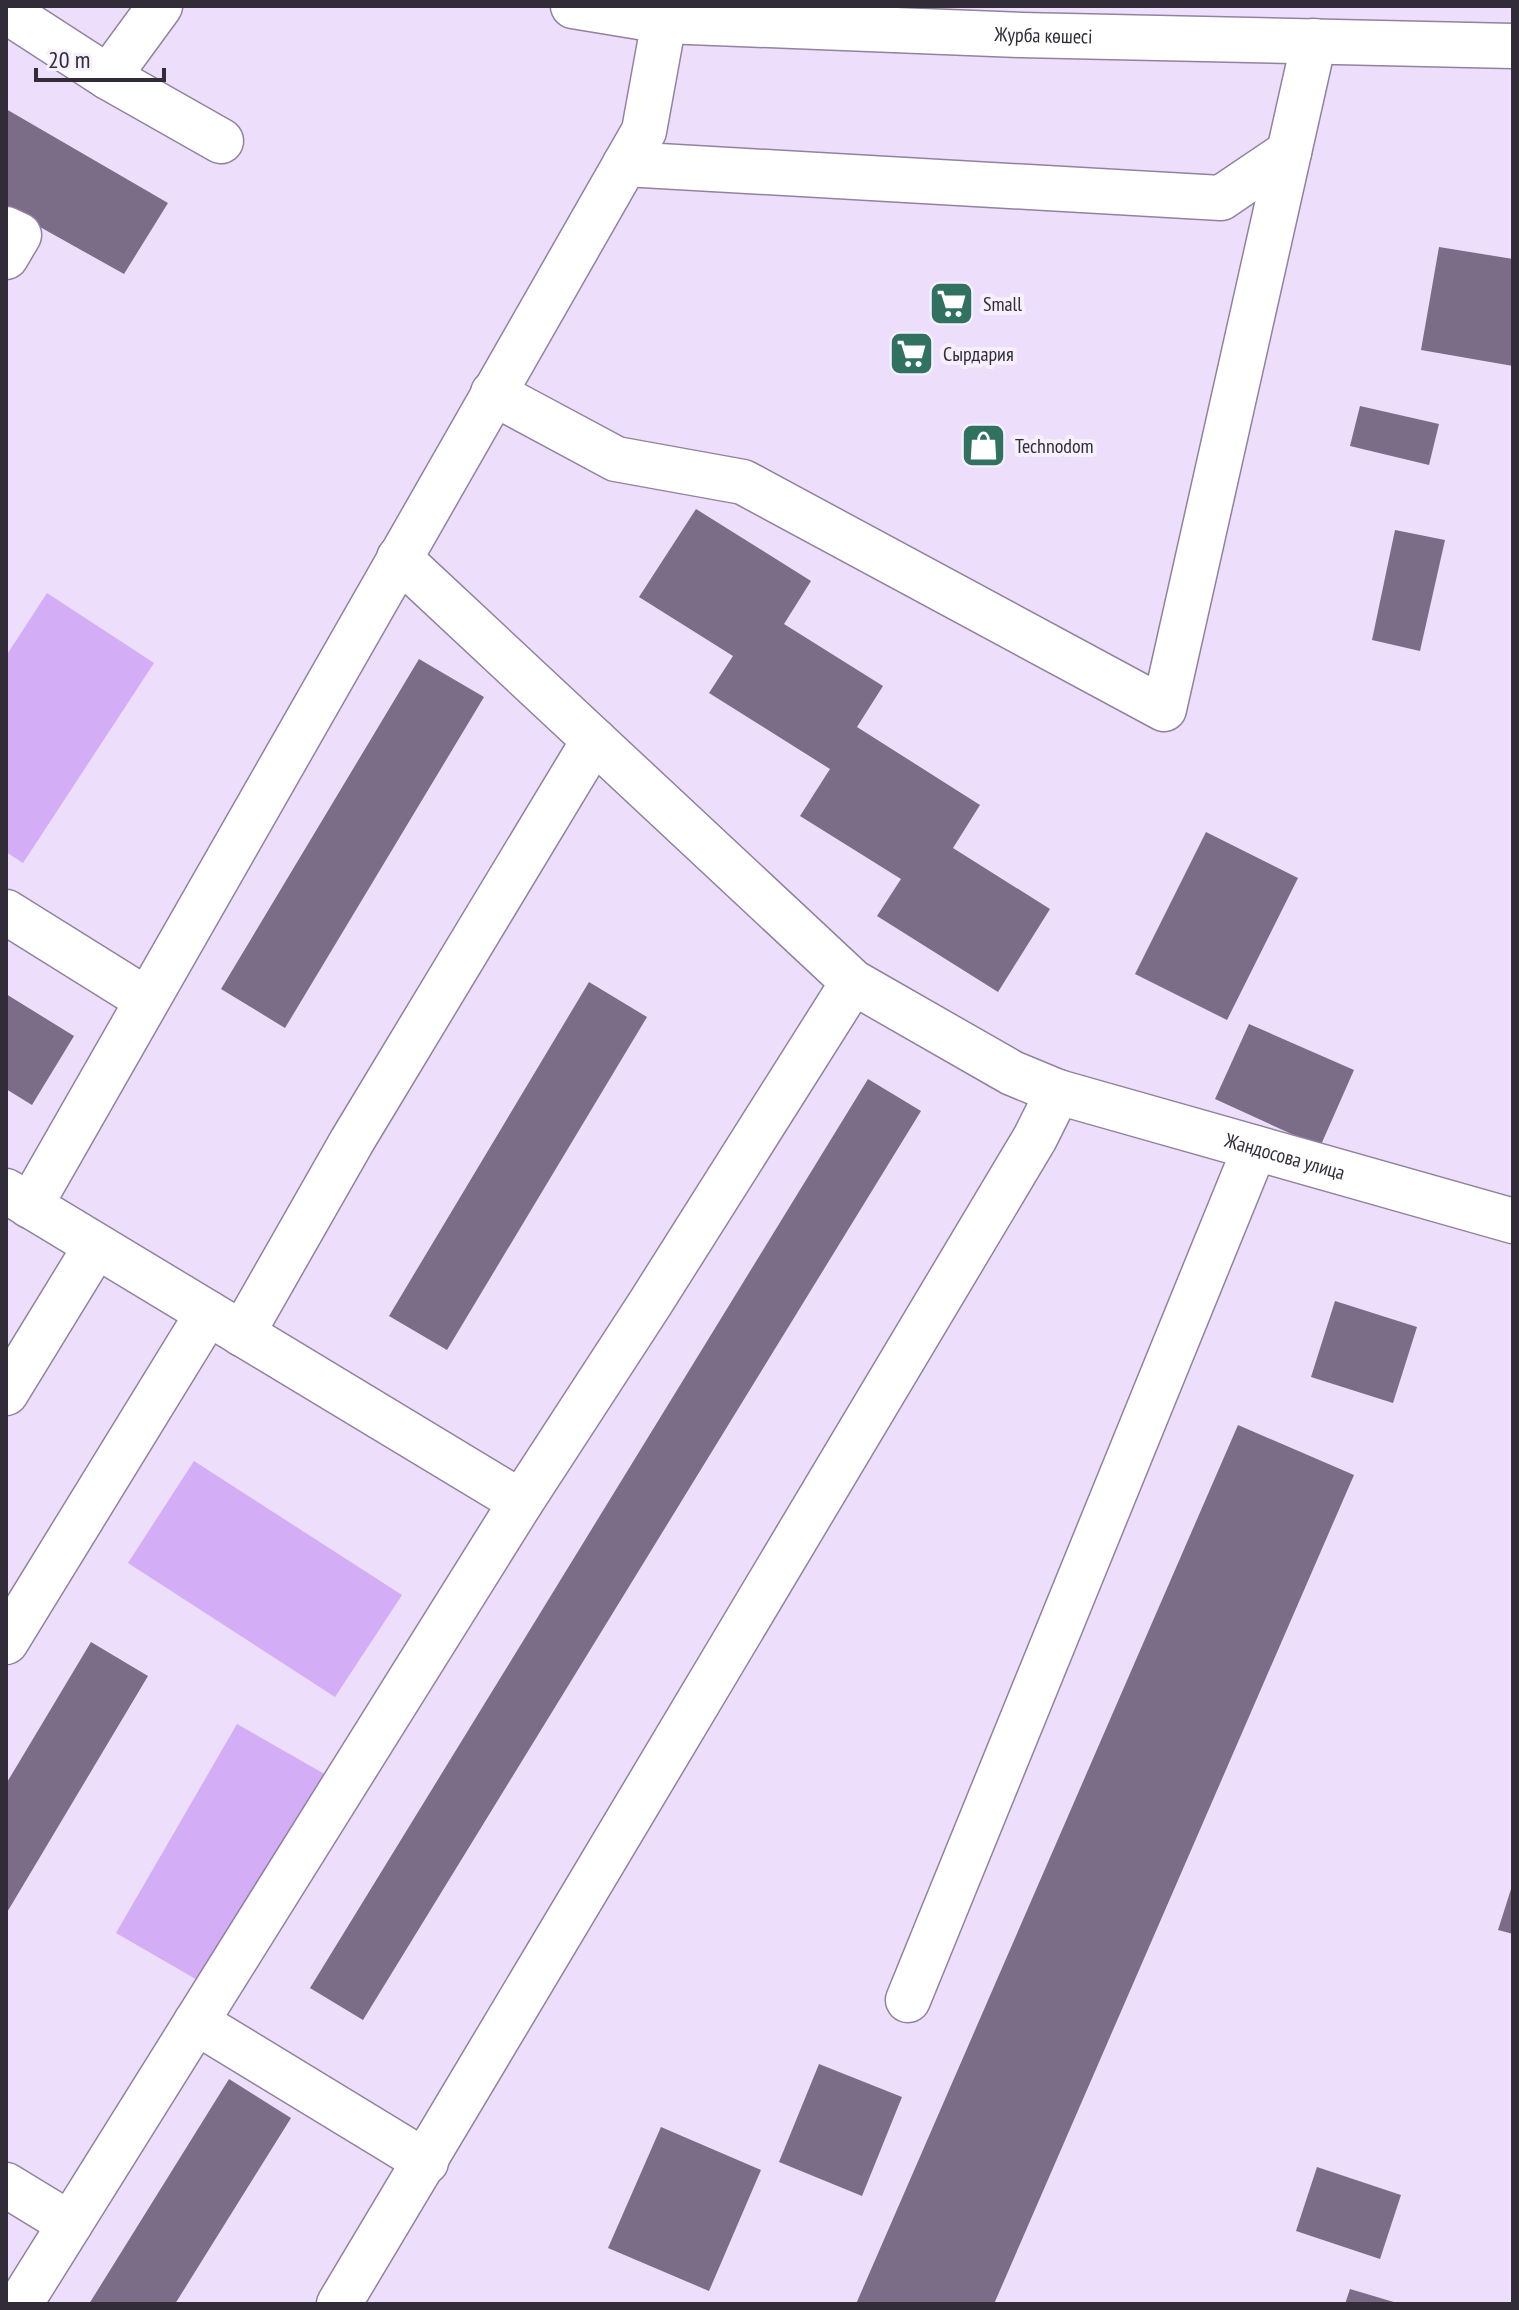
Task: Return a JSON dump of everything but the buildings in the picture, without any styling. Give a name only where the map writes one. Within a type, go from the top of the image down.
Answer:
[{"type":"street","points":[[108,77],[160,6]]},
{"type":"street","name":"Журба көшесі","points":[[573,6],[664,21],[859,17],[1314,41],[1513,46]]},
{"type":"street","points":[[6,11],[108,77],[221,141]]},
{"type":"street","points":[[521,1502],[18,1199],[147,1000],[644,131],[664,21]]},
{"type":"street","points":[[493,393],[616,459],[743,482],[1164,709],[1314,41]]},
{"type":"street","points":[[625,164],[1221,198],[1289,152]]},
{"type":"street","points":[[6,229],[19,235],[6,257]]},
{"type":"street","name":"Жандосова улица","points":[[399,558],[853,982],[1012,1073],[1058,1092],[1513,1221]]},
{"type":"street","points":[[6,1642],[352,1141],[594,740]]},
{"type":"street","points":[[6,912],[147,1000]]},
{"type":"street","points":[[20,2304],[521,1502],[853,982]]},
{"type":"street","points":[[339,2304],[1035,1138],[1058,1092]]},
{"type":"street","points":[[908,2000],[1255,1148]]},
{"type":"street","points":[[6,1393],[96,1246]]},
{"type":"street","points":[[196,2022],[426,2162]]},
{"type":"street","points":[[6,2185],[70,2224]]},
{"type":"shaded area","points":[[47,593],[154,663],[23,863],[6,852],[6,656]]},
{"type":"shaded area","points":[[194,1461],[402,1595],[335,1697],[128,1563]]},
{"type":"shaded area","points":[[237,1724],[328,1776],[206,1985],[116,1933]]},
{"type":"place","name":"Small","points":[[952,304]]},
{"type":"place","name":"Сырдария","points":[[912,354]]},
{"type":"place","name":"Technodom","points":[[984,446]]}]
